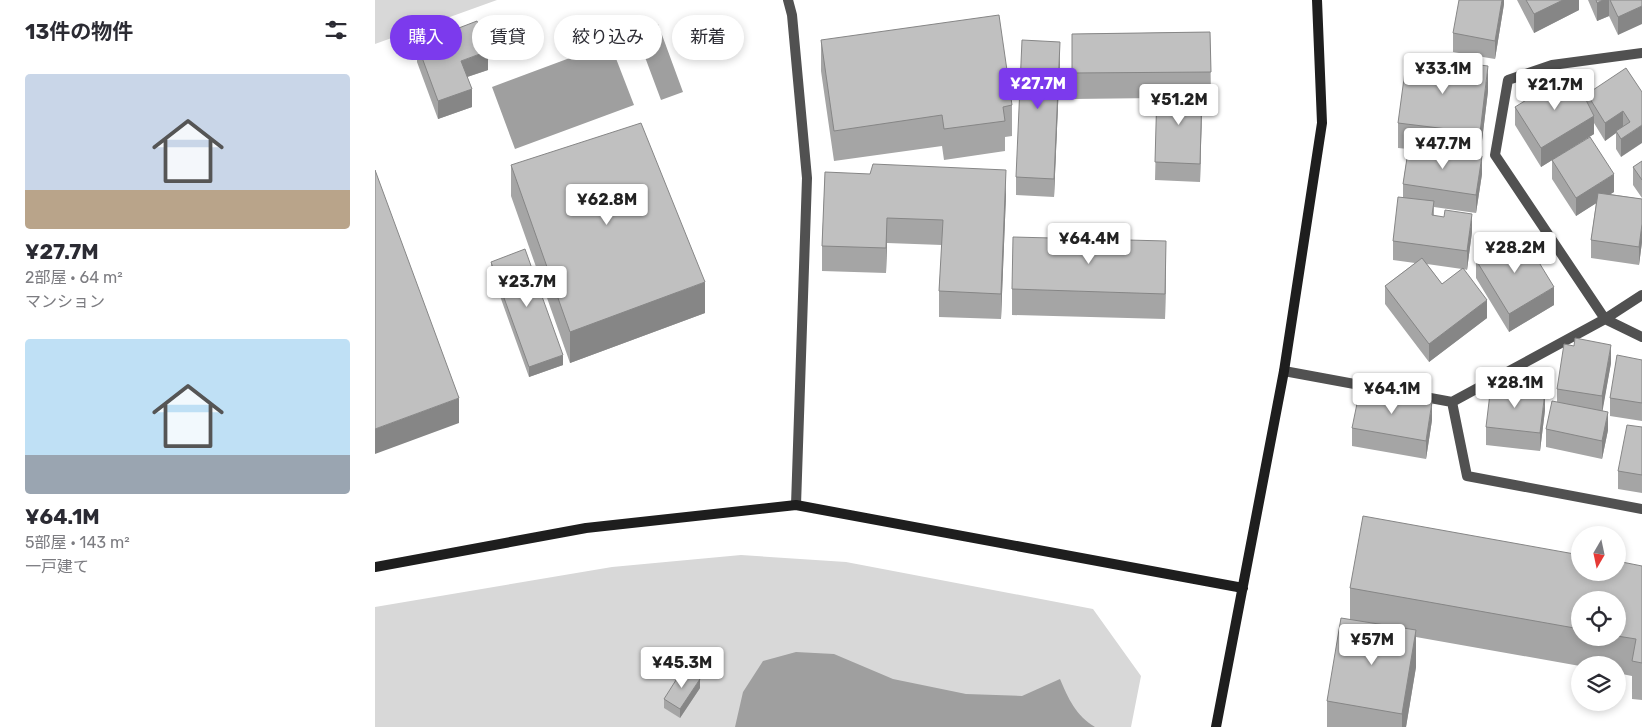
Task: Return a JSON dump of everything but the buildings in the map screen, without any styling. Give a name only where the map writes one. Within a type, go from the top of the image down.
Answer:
[{"type":"street","points":[[788,0],[792,15],[807,178],[796,505]]},
{"type":"street","points":[[1216,727],[1284,371],[1322,123],[1317,0]]},
{"type":"street","points":[[1642,53],[1552,65],[1507,80],[1495,155],[1605,319],[1642,337]]},
{"type":"street","points":[[1284,371],[1452,402],[1605,319],[1642,294]]},
{"type":"street","points":[[1452,402],[1467,476],[1642,509]]},
{"type":"street","points":[[375,566],[586,528],[796,505],[1243,588]]},
{"type":"shaded area","points":[[375,0],[497,0],[455,15],[390,15],[390,39],[375,44]]},
{"type":"shaded area","points":[[662,35],[683,92],[661,100],[646,60],[662,60]]},
{"type":"shaded area","points":[[564,60],[617,60],[634,105],[515,149],[492,87]]},
{"type":"shaded area","points":[[741,555],[846,562],[1093,609],[1141,676],[1131,727],[375,727],[375,607],[612,567]]},
{"type":"shaded area","points":[[796,652],[834,654],[893,679],[966,694],[1022,696],[1060,679],[1078,712],[1088,723],[1095,727],[735,727],[743,692],[763,661]]}]
